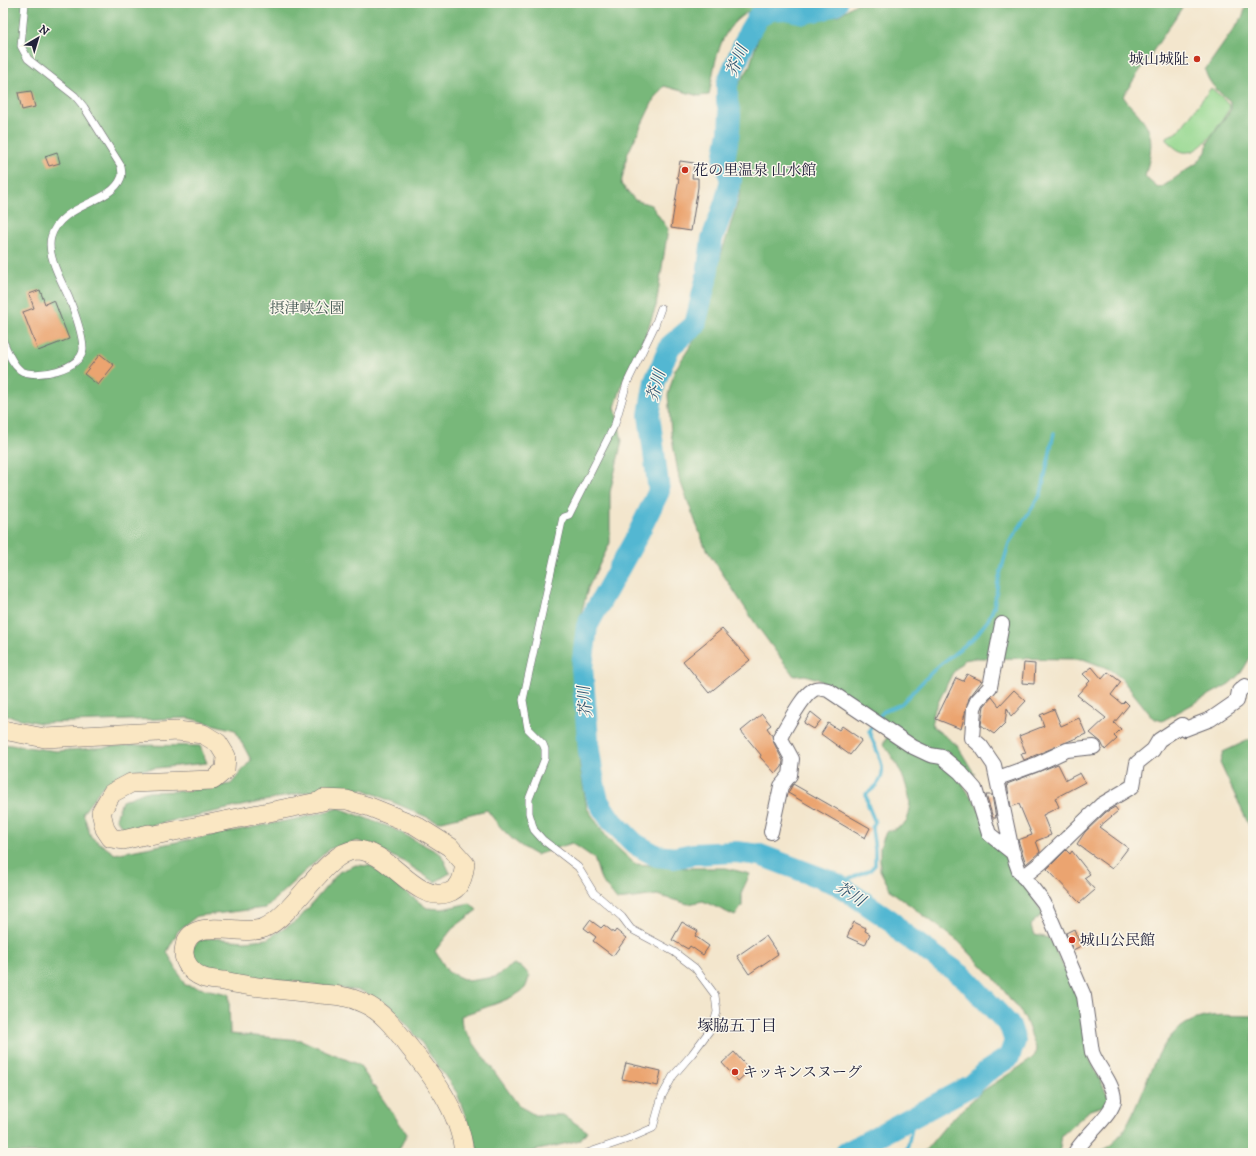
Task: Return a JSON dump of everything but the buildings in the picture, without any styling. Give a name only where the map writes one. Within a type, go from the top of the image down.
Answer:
[{"type":"street","points":[[1002,624],[990,687],[977,701],[972,715],[972,738],[982,746],[994,765],[998,778],[1012,853],[1023,878],[1044,903],[1084,996],[1092,1052],[1108,1083],[1114,1099],[1112,1109],[1079,1145],[1075,1153]]},
{"type":"street","points":[[1023,878],[1041,863],[1101,805],[1133,786],[1137,763],[1153,750],[1159,740],[1182,724],[1186,729],[1211,720],[1237,701],[1239,691],[1245,686]]},
{"type":"street","points":[[771,832],[781,786],[790,775],[792,759],[780,737],[804,698],[813,690],[820,688],[828,690],[913,747],[930,755],[942,757],[960,772],[975,789],[989,834],[1012,853]]},
{"type":"street","points":[[3,730],[46,738],[177,731],[203,734],[218,743],[226,756],[225,770],[213,780],[131,783],[112,793],[101,812],[105,829],[111,838],[123,840],[149,834],[150,836],[323,801],[323,799],[347,800],[370,807],[415,825],[450,847],[465,864],[463,880],[454,891],[439,895],[426,893],[372,853],[356,850],[341,854],[277,920],[264,928],[251,931],[211,928],[197,931],[187,941],[183,952],[187,965],[201,977],[243,985],[345,996],[376,1010],[394,1028],[437,1083],[454,1115],[463,1138],[464,1153]]},
{"type":"street","points":[[998,778],[1037,764],[1067,750],[1094,747]]},
{"type":"lane","points":[[3,341],[13,362],[26,373],[34,375],[70,367],[78,360],[83,349],[78,325],[69,298],[57,274],[51,239],[54,230],[68,214],[115,187],[122,177],[121,166],[84,107],[75,96],[28,59],[21,46],[26,3]]},
{"type":"lane","points":[[587,1153],[628,1139],[653,1128],[662,1096],[673,1076],[713,1026],[717,1012],[714,995],[695,968],[674,952],[631,929],[622,917],[594,893],[578,867],[543,840],[534,830],[529,813],[529,800],[545,758],[545,749],[543,744],[528,730],[523,700],[563,517],[569,515],[615,424],[627,383],[655,325],[660,308]]},
{"type":"green space","name":"摂津峡公園","points":[[3,3],[768,3],[746,13],[736,20],[729,29],[719,50],[709,95],[699,96],[664,86],[655,97],[627,155],[621,184],[635,200],[651,205],[668,229],[656,306],[645,337],[625,376],[615,407],[622,441],[610,492],[610,543],[588,588],[580,618],[572,664],[580,766],[587,808],[608,839],[635,864],[689,868],[726,868],[750,874],[742,891],[742,906],[735,916],[703,901],[688,904],[657,895],[617,900],[601,880],[594,858],[572,843],[536,855],[508,836],[487,810],[438,822],[363,789],[306,792],[125,831],[116,818],[122,801],[145,792],[183,791],[231,784],[251,760],[235,730],[188,718],[40,723],[3,715]]},
{"type":"green space","points":[[857,3],[1185,3],[1123,96],[1141,117],[1150,134],[1151,147],[1145,177],[1158,188],[1162,187],[1197,163],[1206,152],[1208,142],[1231,109],[1231,102],[1212,84],[1205,70],[1243,16],[1247,3],[1253,3],[1253,653],[1241,673],[1229,684],[1162,721],[1153,718],[1121,678],[1109,669],[1083,659],[975,658],[964,660],[952,674],[932,715],[933,727],[957,745],[975,775],[891,728],[818,679],[805,675],[794,676],[757,626],[705,547],[679,478],[671,433],[668,395],[675,370],[704,325],[720,258],[738,201],[741,185],[733,159],[736,88],[749,68],[761,29],[767,20],[781,18],[805,20],[839,15]]},
{"type":"green space","points":[[1211,88],[1229,103],[1230,108],[1205,143],[1191,152],[1179,150],[1166,140],[1166,137],[1178,132]]},
{"type":"green space","points":[[887,737],[930,761],[944,765],[957,777],[975,802],[1004,853],[1013,864],[1043,914],[1030,925],[1035,935],[1049,938],[1079,996],[1089,1057],[1110,1100],[1106,1105],[1090,1110],[1062,1135],[1059,1153],[923,1153],[948,1123],[981,1092],[1029,1061],[1035,1055],[1036,1048],[1025,1018],[994,978],[958,941],[891,891],[880,870],[880,847],[886,832],[899,827],[907,820],[910,808],[907,788],[899,768],[883,744]]},
{"type":"green space","points":[[1253,738],[1253,834],[1220,763],[1223,752]]},
{"type":"green space","points":[[3,744],[57,751],[133,745],[200,746],[207,763],[126,771],[102,787],[83,813],[91,837],[115,854],[301,818],[339,808],[392,828],[441,854],[450,873],[435,882],[401,860],[358,841],[329,849],[265,908],[197,916],[178,931],[167,952],[185,985],[229,994],[230,1034],[301,1040],[359,1065],[407,1134],[397,1153],[3,1153]]},
{"type":"green space","points":[[356,865],[371,866],[427,908],[442,909],[470,903],[477,910],[452,929],[435,951],[448,972],[468,981],[495,977],[514,964],[523,968],[530,976],[525,988],[520,992],[495,1004],[461,1016],[462,1027],[519,1106],[535,1115],[563,1115],[587,1131],[580,1140],[526,1153],[479,1153],[457,1093],[421,1042],[391,1006],[361,991],[205,971],[195,960],[192,948],[199,940],[211,938],[244,941],[267,939],[298,920],[339,872]]},
{"type":"green space","points":[[1222,1015],[1253,1016],[1253,1153],[1096,1153],[1112,1144],[1124,1129],[1134,1111],[1159,1053],[1170,1037],[1185,1024],[1204,1017]]},
{"type":"waterway","name":"芥川","points":[[837,3],[824,9],[804,13],[786,9],[771,10],[758,17],[749,32],[727,84],[727,101],[730,114],[729,132],[724,160],[731,180],[725,203],[712,239],[707,276],[695,325],[670,346],[655,381],[649,415],[659,491],[636,538],[587,626],[582,668],[589,751],[598,801],[610,819],[635,844],[657,856],[674,858],[693,854],[736,852],[760,855],[837,884],[890,920],[902,933],[965,978],[1010,1026],[1015,1041],[1009,1057],[986,1072],[972,1085],[846,1153]]},
{"type":"waterway","points":[[876,720],[884,711],[901,704],[937,667],[975,637],[988,620],[994,607],[998,581],[1009,543],[1041,494],[1054,433]]},
{"type":"waterway","points":[[837,884],[870,870],[875,865],[875,850],[872,828],[875,822],[868,805],[866,794],[875,787],[880,780],[882,764],[869,731],[873,725]]},
{"type":"waterway","points":[[906,1153],[915,1116]]},
{"type":"place","name":"城山城阯","points":[[1197,59]]},
{"type":"place","name":"花の里温泉 山水館","points":[[685,170]]},
{"type":"place","name":"城山公民館","points":[[1072,940]]},
{"type":"place","name":"キッキンスヌーグ","points":[[735,1072]]},
{"type":"district","name":"塚脇五丁目","points":[[737,1026]]}]
